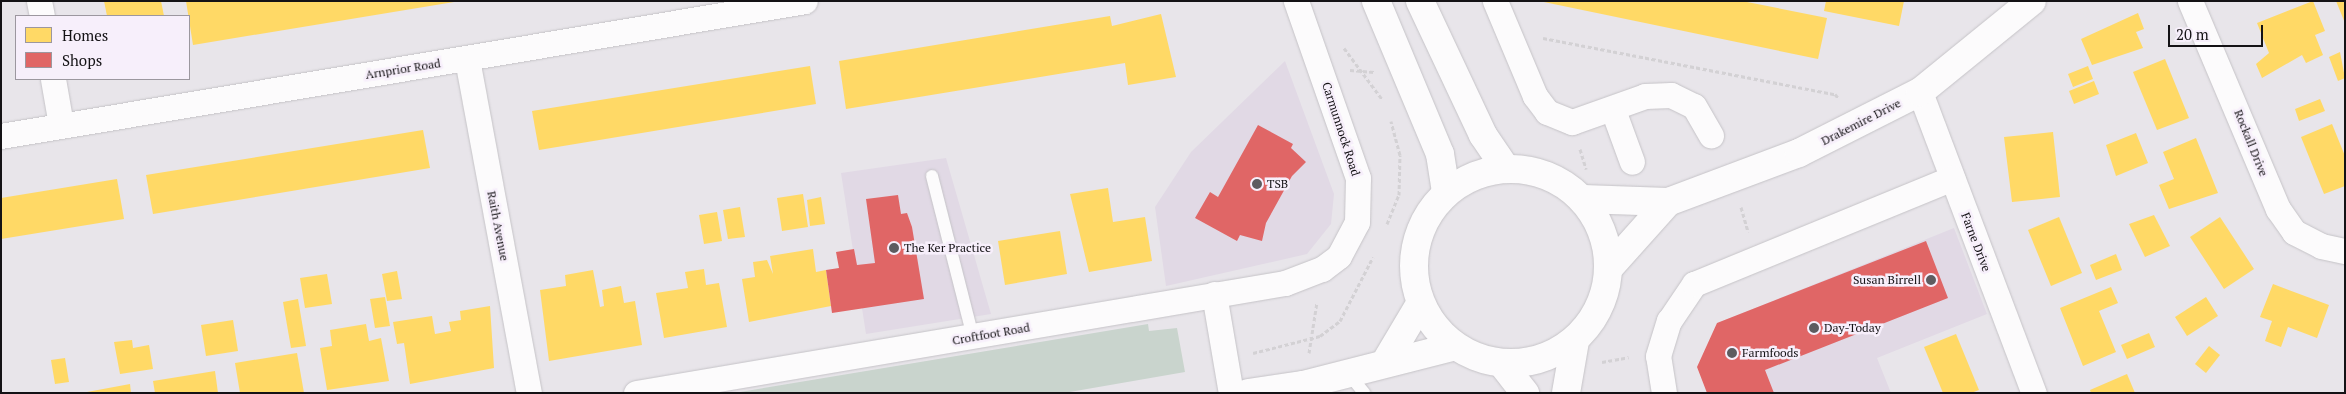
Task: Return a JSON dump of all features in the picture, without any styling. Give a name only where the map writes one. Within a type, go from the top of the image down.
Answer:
[{"type":"main road","points":[[1376,1],[1440,154],[1446,190]]},
{"type":"main road","points":[[1420,1],[1483,135],[1506,168]]},
{"type":"main road","name":"Drakemire Drive","points":[[1581,198],[1668,202],[1799,153],[1920,92],[2032,1]]},
{"type":"main road","points":[[1506,168],[1549,175],[1581,198],[1604,233],[1609,268],[1602,304],[1575,341],[1551,356],[1503,365],[1452,347],[1430,327],[1420,304],[1415,268],[1423,219],[1446,190],[1474,174],[1506,168]]},
{"type":"main road","name":"Drakemire Drive","points":[[1609,268],[1668,202]]},
{"type":"main road","points":[[1385,363],[1420,304]]},
{"type":"main road","points":[[1566,388],[1575,341]]},
{"type":"main road","points":[[1248,393],[1304,385],[1356,383],[1385,363],[1452,347]]},
{"type":"main road","points":[[1503,365],[1525,393]]},
{"type":"street","points":[[39,1],[42,15]]},
{"type":"street","name":"Arnprior Road","points":[[1,136],[804,1]]},
{"type":"street","name":"Carmunnock Road","points":[[1296,1],[1358,178],[1357,222],[1330,263]]},
{"type":"street","points":[[1495,1],[1535,96],[1546,112],[1572,122],[1613,110],[1645,96],[1670,95],[1694,106],[1711,135]]},
{"type":"street","name":"Rockall Drive","points":[[2190,1],[2278,209],[2294,232],[2321,246],[2345,251]]},
{"type":"street","name":"Raith Avenue","points":[[467,59],[530,393]]},
{"type":"street","points":[[53,80],[61,125]]},
{"type":"street","name":"Farne Drive","points":[[1920,92],[2034,393]]},
{"type":"street","points":[[1613,110],[1632,162]]},
{"type":"street","points":[[1664,393],[1658,356],[1669,322],[1694,284],[1952,178]]},
{"type":"street","name":"Croftfoot Road","points":[[636,393],[1285,283],[1330,263]]},
{"type":"street","points":[[1214,294],[1231,393]]},
{"type":"lane","points":[[932,176],[973,337]]},
{"type":"path","points":[[1510,37],[1542,38],[1835,94],[1861,122]]},
{"type":"path","points":[[1572,122],[1587,172],[1581,198]]},
{"type":"path","points":[[1732,179],[1756,259]]},
{"type":"path","points":[[1304,385],[1330,263]]},
{"type":"path","points":[[1566,388],[1610,358],[1658,356]]},
{"type":"shaded area","points":[[1285,61],[1334,194],[1331,224],[1307,254],[1166,286],[1155,207],[1191,152]]},
{"type":"shaded area","points":[[946,158],[991,314],[866,334],[841,173]]},
{"type":"shaded area","points":[[1954,228],[1987,314],[1877,358],[1891,393],[1712,393],[1718,323]]},
{"type":"shaded area","points":[[1148,324],[1149,331],[1177,328],[1185,372],[1064,393],[734,393]]},
{"type":"building: Homes","points":[[104,1],[161,1],[164,15],[107,15]]},
{"type":"building: Homes","points":[[186,1],[454,1],[193,45],[190,15],[188,15]]},
{"type":"building: Homes","points":[[1539,1],[1742,1],[1827,18],[1818,59]]},
{"type":"building: Homes","points":[[1826,1],[1904,1],[1899,26],[1824,11]]},
{"type":"building: Homes","points":[[2313,1],[2325,31],[2315,35],[2323,55],[2306,63],[2302,55],[2262,78],[2256,64],[2269,53],[2257,23]]},
{"type":"building: Homes","points":[[2336,1],[2345,1],[2345,23]]},
{"type":"building: Homes","points":[[2138,13],[2144,29],[2136,32],[2143,48],[2092,65],[2081,39]]},
{"type":"building: Homes","points":[[1161,14],[1176,77],[1128,85],[1125,63],[846,109],[839,61],[1110,16],[1112,26]]},
{"type":"building: Homes","points":[[2340,52],[2345,78],[2338,81],[2329,57]]},
{"type":"building: Homes","points":[[2165,59],[2189,118],[2157,130],[2133,72]]},
{"type":"building: Homes","points":[[810,66],[816,104],[539,150],[532,111]]},
{"type":"building: Homes","points":[[2088,66],[2093,79],[2073,87],[2068,74]]},
{"type":"building: Homes","points":[[2094,81],[2099,94],[2074,104],[2069,91]]},
{"type":"building: Homes","points":[[2320,99],[2325,111],[2299,121],[2295,109]]},
{"type":"building: Homes","points":[[2332,124],[2345,156],[2345,186],[2324,194],[2301,137]]},
{"type":"building: Homes","points":[[423,130],[430,168],[153,214],[146,175]]},
{"type":"building: Homes","points":[[2053,132],[2060,197],[2012,202],[2004,137]]},
{"type":"building: Homes","points":[[2136,133],[2148,163],[2116,176],[2106,145]]},
{"type":"building: Homes","points":[[2196,138],[2218,193],[2169,209],[2159,185],[2174,179],[2163,152]]},
{"type":"building: Homes","points":[[117,179],[124,219],[1,239],[1,198]]},
{"type":"building: Homes","points":[[1108,188],[1113,222],[1145,217],[1152,261],[1089,272],[1070,194]]},
{"type":"building: Homes","points":[[803,194],[808,227],[782,231],[777,198]]},
{"type":"building: Homes","points":[[821,197],[825,224],[810,226],[807,200]]},
{"type":"building: Homes","points":[[740,207],[745,237],[728,239],[723,210]]},
{"type":"building: Homes","points":[[717,212],[722,241],[704,244],[699,215]]},
{"type":"building: Homes","points":[[2154,215],[2170,246],[2145,257],[2129,224]]},
{"type":"building: Homes","points":[[2059,217],[2082,273],[2051,286],[2028,230]]},
{"type":"building: Homes","points":[[2220,217],[2254,269],[2224,289],[2190,237]]},
{"type":"building: Homes","points":[[1060,231],[1067,274],[1005,285],[998,241]]},
{"type":"building: Homes","points":[[813,249],[816,272],[826,270],[831,306],[749,322],[742,279],[755,277],[753,262],[767,260],[773,274],[770,256]]},
{"type":"building: Homes","points":[[2116,254],[2122,270],[2096,280],[2090,265]]},
{"type":"building: Homes","points":[[704,269],[706,285],[719,283],[727,327],[664,338],[656,293],[688,288],[685,272]]},
{"type":"building: Homes","points":[[593,270],[600,307],[604,306],[602,290],[621,286],[624,303],[635,301],[642,345],[549,361],[540,290],[566,286],[565,275]]},
{"type":"building: Homes","points":[[397,271],[402,299],[387,301],[382,274]]},
{"type":"building: Homes","points":[[327,274],[332,304],[305,308],[300,278]]},
{"type":"building: Homes","points":[[2273,284],[2329,305],[2317,338],[2288,327],[2281,347],[2265,341],[2272,321],[2260,317]]},
{"type":"building: Homes","points":[[2111,287],[2118,303],[2099,311],[2116,352],[2083,366],[2060,308]]},
{"type":"building: Homes","points":[[385,297],[390,326],[375,328],[370,299]]},
{"type":"building: Homes","points":[[2206,297],[2218,316],[2187,336],[2175,317]]},
{"type":"building: Homes","points":[[298,299],[306,346],[291,348],[283,302]]},
{"type":"building: Homes","points":[[490,306],[494,368],[410,384],[404,343],[397,344],[393,322],[432,316],[435,334],[451,331],[449,322],[461,320],[460,311]]},
{"type":"building: Homes","points":[[233,320],[238,351],[206,356],[201,325]]},
{"type":"building: Homes","points":[[366,324],[369,341],[381,338],[389,381],[327,390],[320,348],[332,346],[330,330]]},
{"type":"building: Homes","points":[[2149,333],[2155,347],[2127,359],[2121,345]]},
{"type":"building: Homes","points":[[1956,334],[1979,390],[1971,393],[1943,393],[1924,347]]},
{"type":"building: Homes","points":[[132,340],[133,348],[149,345],[153,369],[120,374],[114,342]]},
{"type":"building: Homes","points":[[2209,346],[2220,355],[2206,373],[2195,364]]},
{"type":"building: Homes","points":[[297,353],[304,393],[240,393],[235,363]]},
{"type":"building: Homes","points":[[65,358],[69,382],[55,384],[51,360]]},
{"type":"building: Homes","points":[[215,371],[218,393],[155,393],[153,381]]},
{"type":"building: Homes","points":[[2127,374],[2135,393],[2091,393],[2090,390]]},
{"type":"building: Homes","points":[[130,384],[131,393],[87,393],[87,392]]},
{"type":"building: Shops","name":"TSB","points":[[1258,125],[1293,144],[1291,148],[1306,162],[1292,176],[1266,223],[1262,241],[1240,235],[1237,241],[1195,218],[1210,192],[1218,197]]},
{"type":"building: Shops","name":"The Ker Practice","points":[[898,195],[901,214],[907,213],[912,227],[924,299],[832,313],[826,270],[839,268],[836,252],[854,249],[857,265],[875,263],[866,199]]},
{"type":"building: Shops","points":[[1926,241],[1948,298],[1765,370],[1774,393],[1707,393],[1697,367],[1717,323]]},
{"type":"place","name":"TSB","points":[[1257,184]]},
{"type":"place","name":"The Ker Practice","points":[[894,248]]},
{"type":"place","name":"Susan Birrell","points":[[1931,280]]},
{"type":"place","name":"Day-Today","points":[[1814,328]]},
{"type":"place","name":"Farmfoods","points":[[1732,353]]}]
